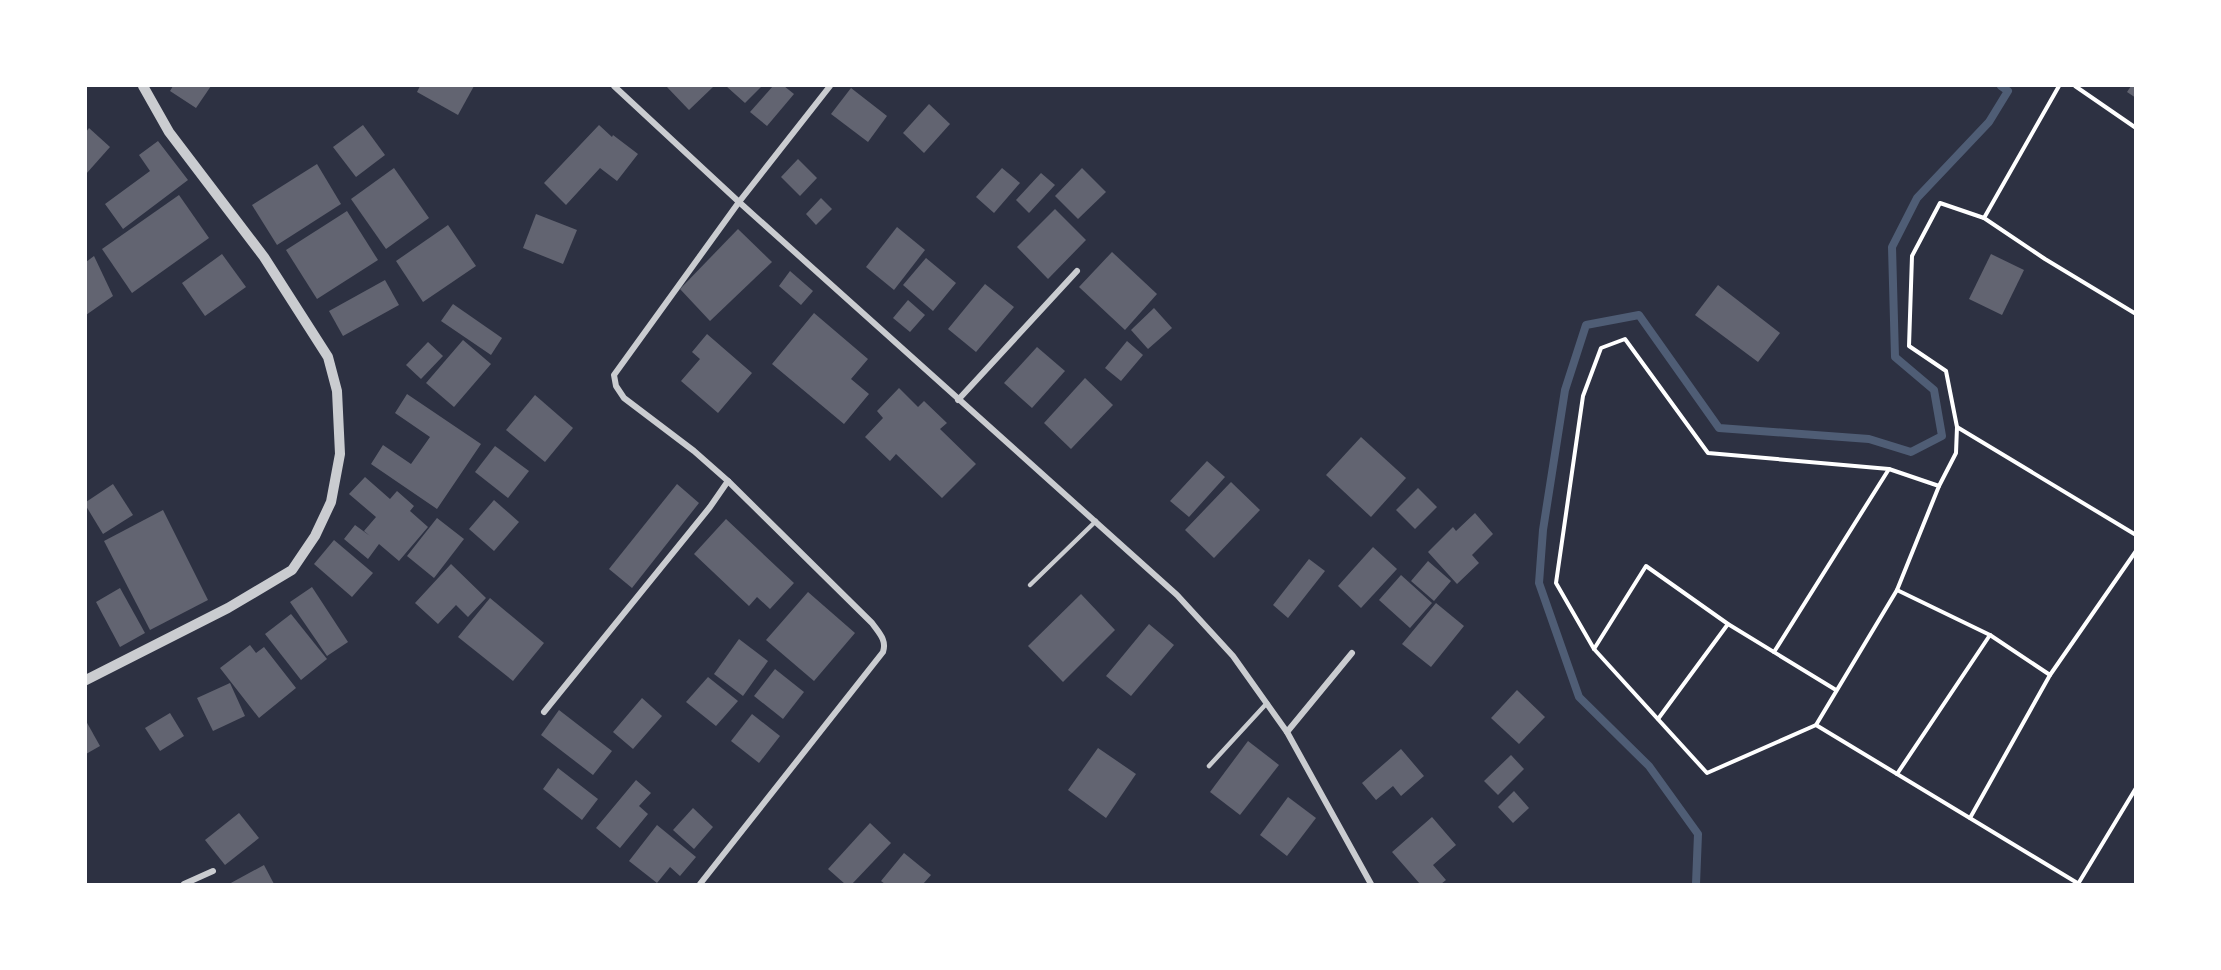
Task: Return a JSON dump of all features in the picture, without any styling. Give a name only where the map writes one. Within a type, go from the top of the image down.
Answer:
[{"type":"street","points":[[86,680],[228,608],[292,570],[315,536],[331,502],[340,454],[337,392],[328,357],[264,257],[169,132],[143,86]]},
{"type":"street","points":[[614,86],[958,400],[1050,479],[1177,595],[1233,657],[1287,732],[1371,885]]},
{"type":"street","points":[[700,885],[883,652],[885,646],[872,623],[728,481],[694,451],[624,399],[616,386],[614,375],[739,202],[830,86]]},
{"type":"street","points":[[958,400],[1077,271]]},
{"type":"street","points":[[544,712],[710,507],[728,481]]},
{"type":"street","points":[[1287,732],[1352,652]]},
{"type":"street","points":[[184,885],[213,871]]},
{"type":"lane","points":[[1030,585],[1096,521]]},
{"type":"lane","points":[[1209,766],[1267,703]]},
{"type":"path","points":[[1984,218],[2059,86]]},
{"type":"path","points":[[2075,86],[2136,128]]},
{"type":"path","points":[[1939,486],[1889,469],[1708,453],[1625,339],[1600,348],[1583,396],[1556,583],[1594,648],[1707,773],[1815,725],[1898,590],[1939,486],[1956,453],[1957,427],[1946,371],[1909,346],[1912,256],[1940,203],[1984,218],[2045,259],[2136,314]]},
{"type":"path","points":[[1957,427],[2136,535]]},
{"type":"path","points":[[1774,652],[1889,469]]},
{"type":"path","points":[[1970,818],[2049,675],[2136,551]]},
{"type":"path","points":[[1594,648],[1646,566],[1728,624],[1836,690]]},
{"type":"path","points":[[1898,590],[1990,635],[2049,675]]},
{"type":"path","points":[[1659,720],[1728,624]]},
{"type":"path","points":[[1897,774],[1990,635]]},
{"type":"path","points":[[1815,725],[2079,884],[2136,788]]},
{"type":"building","points":[[173,86],[211,86],[196,108],[170,91]]},
{"type":"building","points":[[420,86],[474,86],[458,115],[417,92]]},
{"type":"building","points":[[666,86],[711,86],[713,87],[689,110]]},
{"type":"building","points":[[726,86],[762,86],[745,103]]},
{"type":"building","points":[[773,86],[784,86],[794,94],[767,126],[750,112]]},
{"type":"building","points":[[2131,86],[2136,86],[2136,98],[2127,92]]},
{"type":"building","points":[[851,88],[887,116],[868,142],[831,114]]},
{"type":"building","points":[[929,104],[950,124],[924,153],[903,133]]},
{"type":"building","points":[[363,125],[385,155],[356,177],[333,147]]},
{"type":"building","points":[[599,125],[612,137],[613,135],[638,154],[617,181],[600,168],[566,205],[544,183]]},
{"type":"building","points":[[89,128],[110,147],[86,174],[86,132]]},
{"type":"building","points":[[158,141],[188,180],[123,229],[105,204],[150,171],[139,155]]},
{"type":"building","points":[[798,159],[817,178],[800,196],[781,177]]},
{"type":"building","points":[[317,164],[341,204],[277,245],[252,205]]},
{"type":"building","points":[[394,168],[429,218],[386,249],[351,199]]},
{"type":"building","points":[[1002,168],[1020,183],[994,213],[976,197]]},
{"type":"building","points":[[1082,168],[1106,192],[1078,219],[1055,196]]},
{"type":"building","points":[[1041,173],[1055,185],[1029,213],[1016,200]]},
{"type":"building","points":[[179,195],[209,238],[132,293],[102,249]]},
{"type":"building","points":[[821,198],[832,209],[816,225],[806,214]]},
{"type":"building","points":[[1055,209],[1086,240],[1048,279],[1017,247]]},
{"type":"building","points":[[347,211],[378,260],[317,299],[286,250]]},
{"type":"building","points":[[536,214],[577,230],[563,264],[523,248]]},
{"type":"building","points":[[448,225],[476,266],[423,302],[396,261]]},
{"type":"building","points":[[897,227],[925,250],[894,290],[866,267]]},
{"type":"building","points":[[738,229],[772,262],[710,321],[680,289]]},
{"type":"building","points":[[1112,252],[1157,294],[1125,330],[1079,287]]},
{"type":"building","points":[[222,254],[246,287],[205,316],[182,283]]},
{"type":"building","points":[[1991,254],[2024,270],[2002,315],[1969,299]]},
{"type":"building","points":[[94,256],[113,296],[86,315],[86,262]]},
{"type":"building","points":[[926,258],[956,283],[933,311],[903,285]]},
{"type":"building","points":[[790,271],[813,291],[801,305],[779,286]]},
{"type":"building","points":[[385,280],[399,305],[343,336],[329,311]]},
{"type":"building","points":[[985,284],[1014,307],[976,352],[948,329]]},
{"type":"building","points":[[1718,285],[1780,333],[1758,362],[1695,315]]},
{"type":"building","points":[[908,300],[925,315],[910,332],[893,318]]},
{"type":"building","points":[[453,304],[502,338],[491,355],[441,321]]},
{"type":"building","points":[[1154,308],[1172,328],[1148,349],[1131,330]]},
{"type":"building","points":[[814,313],[868,359],[851,379],[869,394],[844,424],[772,364]]},
{"type":"building","points":[[707,334],[752,373],[718,413],[681,381],[700,359],[692,352]]},
{"type":"building","points":[[463,340],[491,364],[454,407],[426,383]]},
{"type":"building","points":[[1127,341],[1143,355],[1121,381],[1105,368]]},
{"type":"building","points":[[428,342],[443,356],[421,379],[406,365]]},
{"type":"building","points":[[1037,347],[1065,371],[1032,408],[1004,383]]},
{"type":"building","points":[[1085,378],[1113,405],[1071,449],[1044,423]]},
{"type":"building","points":[[899,388],[918,407],[924,401],[947,423],[940,429],[976,464],[942,498],[896,454],[890,461],[865,437],[883,418],[877,411]]},
{"type":"building","points":[[407,394],[481,444],[437,509],[371,464],[383,445],[411,464],[430,437],[395,413]]},
{"type":"building","points":[[535,395],[573,428],[545,462],[506,430]]},
{"type":"building","points":[[1361,437],[1406,478],[1371,517],[1326,475]]},
{"type":"building","points":[[495,446],[529,471],[508,498],[475,472]]},
{"type":"building","points":[[1207,461],[1225,477],[1189,517],[1170,501]]},
{"type":"building","points":[[365,477],[390,499],[397,491],[414,506],[410,511],[428,527],[399,561],[379,544],[368,559],[344,539],[355,525],[370,536],[364,531],[376,517],[349,494]]},
{"type":"building","points":[[1231,482],[1260,510],[1214,558],[1185,530]]},
{"type":"building","points":[[113,484],[133,515],[103,534],[86,506],[86,502]]},
{"type":"building","points":[[677,484],[699,503],[632,588],[609,569]]},
{"type":"building","points":[[1418,488],[1437,507],[1415,529],[1396,510]]},
{"type":"building","points":[[494,500],[519,522],[494,551],[469,529]]},
{"type":"building","points":[[163,510],[208,600],[150,630],[104,541]]},
{"type":"building","points":[[1475,513],[1493,534],[1472,555],[1479,563],[1457,584],[1428,552],[1453,527],[1456,531]]},
{"type":"building","points":[[437,518],[464,539],[434,578],[407,556]]},
{"type":"building","points":[[726,519],[794,583],[770,609],[757,597],[749,606],[694,554]]},
{"type":"building","points":[[334,540],[373,573],[352,597],[314,564]]},
{"type":"building","points":[[1373,547],[1397,569],[1361,608],[1338,586]]},
{"type":"building","points":[[1309,559],[1325,571],[1288,618],[1273,605]]},
{"type":"building","points":[[1428,561],[1451,581],[1434,601],[1411,581]]},
{"type":"building","points":[[451,564],[486,598],[468,617],[456,605],[438,624],[415,603]]},
{"type":"building","points":[[1401,575],[1432,603],[1410,628],[1379,600]]},
{"type":"building","points":[[312,587],[348,642],[327,656],[290,602]]},
{"type":"building","points":[[120,588],[145,633],[120,647],[96,602]]},
{"type":"building","points":[[808,592],[855,633],[814,681],[766,640]]},
{"type":"building","points":[[1081,594],[1115,630],[1063,682],[1028,646]]},
{"type":"building","points":[[490,598],[544,643],[513,681],[458,637]]},
{"type":"building","points":[[1436,603],[1464,626],[1431,667],[1402,644]]},
{"type":"building","points":[[291,614],[327,659],[301,680],[265,634]]},
{"type":"building","points":[[1149,624],[1174,645],[1131,696],[1106,676]]},
{"type":"building","points":[[739,639],[768,661],[743,696],[714,674]]},
{"type":"building","points":[[250,645],[256,653],[264,647],[296,688],[259,718],[220,668]]},
{"type":"building","points":[[775,669],[804,692],[783,719],[754,696]]},
{"type":"building","points":[[708,677],[738,701],[716,726],[686,702]]},
{"type":"building","points":[[230,683],[245,716],[213,731],[197,698]]},
{"type":"building","points":[[1517,690],[1545,717],[1519,744],[1491,718]]},
{"type":"building","points":[[642,698],[662,716],[633,749],[613,732]]},
{"type":"building","points":[[559,710],[612,751],[593,775],[541,735]]},
{"type":"building","points":[[170,713],[184,736],[160,751],[145,728]]},
{"type":"building","points":[[752,714],[780,736],[759,763],[731,741]]},
{"type":"building","points":[[86,721],[100,746],[86,754]]},
{"type":"building","points":[[1248,741],[1279,765],[1240,815],[1210,792]]},
{"type":"building","points":[[1098,748],[1136,774],[1106,818],[1068,790]]},
{"type":"building","points":[[1401,749],[1424,776],[1401,796],[1393,786],[1376,800],[1362,783]]},
{"type":"building","points":[[1511,755],[1524,769],[1498,795],[1484,781]]},
{"type":"building","points":[[558,768],[598,799],[582,820],[543,789]]},
{"type":"building","points":[[636,780],[651,793],[639,806],[648,814],[620,848],[596,828]]},
{"type":"building","points":[[1514,791],[1529,808],[1513,823],[1498,807]]},
{"type":"building","points":[[1288,797],[1316,818],[1287,856],[1260,835]]},
{"type":"building","points":[[693,808],[713,827],[694,849],[673,830]]},
{"type":"building","points":[[239,813],[259,838],[225,865],[205,840]]},
{"type":"building","points":[[1432,817],[1456,845],[1433,865],[1446,880],[1441,884],[1420,884],[1392,852]]},
{"type":"building","points":[[870,823],[891,843],[852,884],[845,884],[828,869]]},
{"type":"building","points":[[657,825],[696,857],[680,876],[670,867],[657,883],[629,861]]},
{"type":"building","points":[[904,853],[931,875],[923,884],[885,884],[881,881]]},
{"type":"building","points":[[264,865],[274,884],[229,884]]},
{"type":"waterway","points":[[1696,884],[1698,834],[1649,766],[1579,697],[1539,583],[1543,530],[1565,390],[1586,325],[1639,315],[1719,428],[1869,439],[1911,452],[1942,436],[1934,390],[1895,357],[1892,247],[1917,198],[1989,122],[2008,91],[2001,86]]}]
